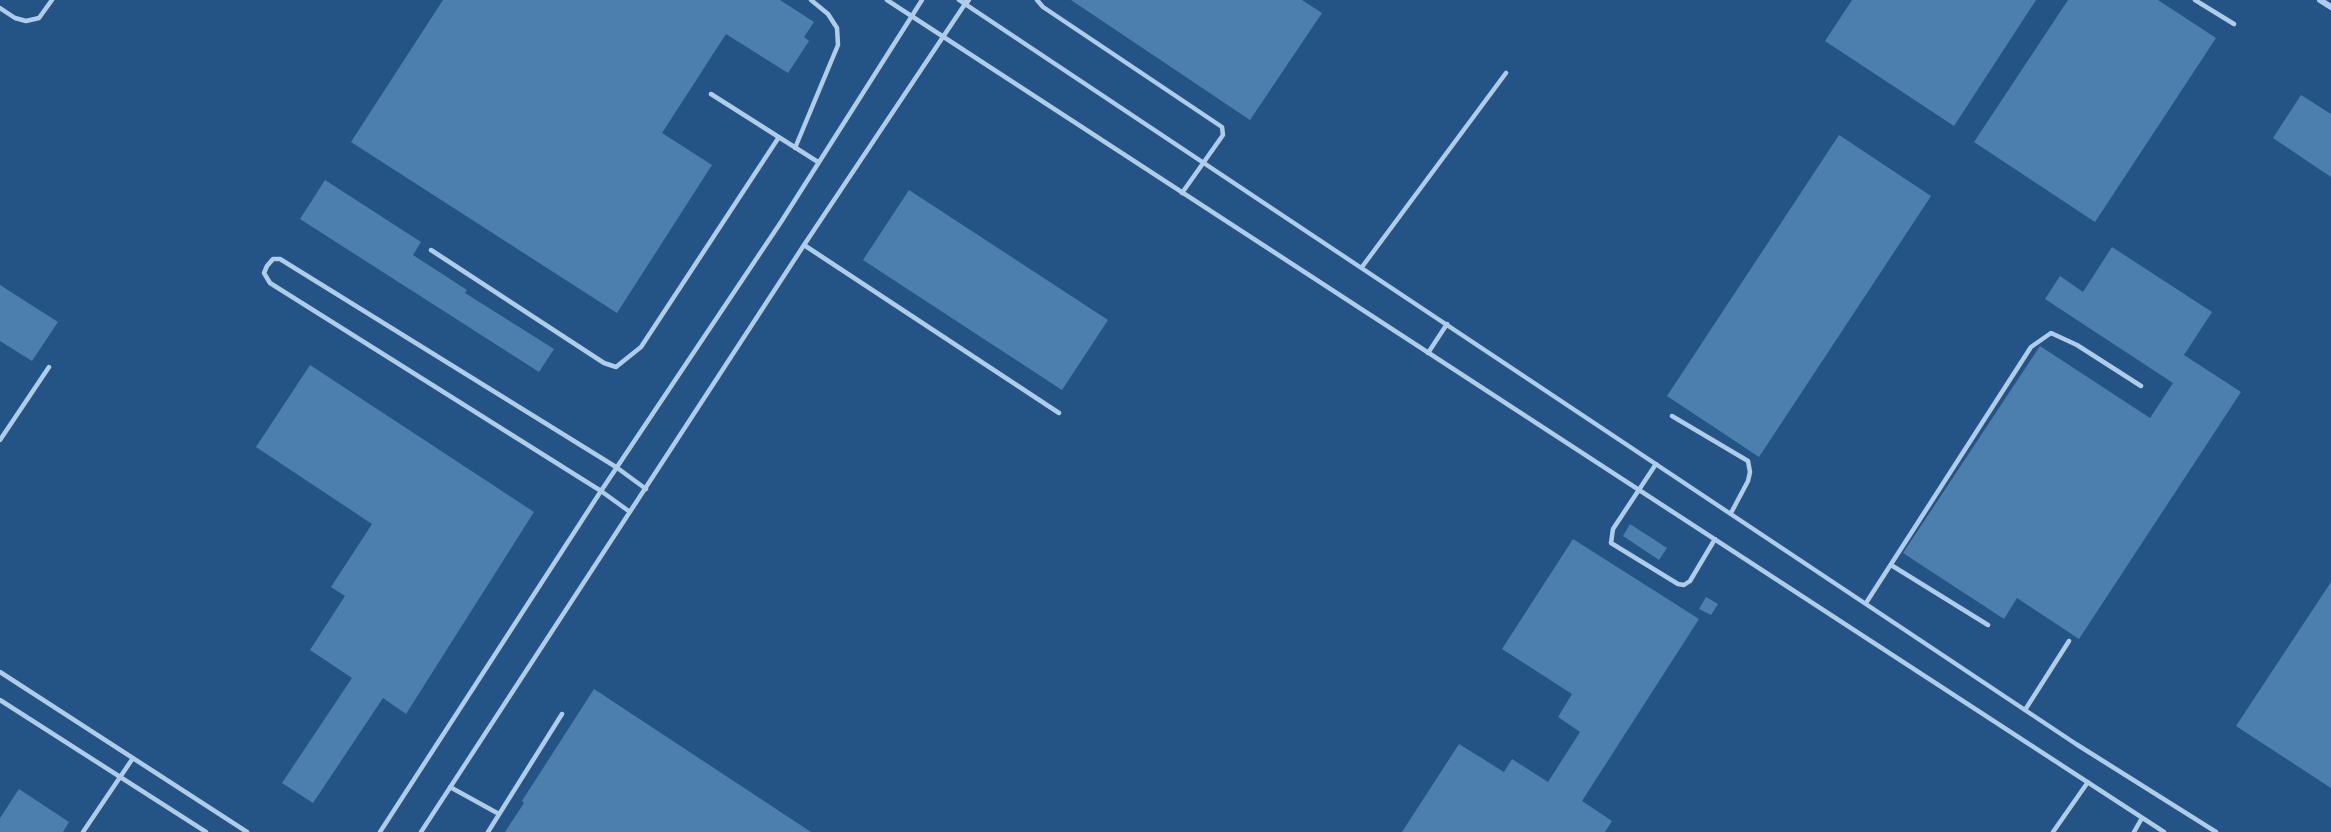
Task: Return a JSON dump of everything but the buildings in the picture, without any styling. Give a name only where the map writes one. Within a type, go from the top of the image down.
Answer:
[{"type":"street","points":[[2320,0],[2331,7]]},
{"type":"lane","points":[[0,8],[15,18],[26,21],[39,18],[52,0]]},
{"type":"lane","points":[[795,148],[838,45],[837,28],[828,14],[811,0]]},
{"type":"lane","points":[[887,0],[2164,832]]},
{"type":"lane","points":[[380,832],[616,467],[774,232],[922,0]]},
{"type":"lane","points":[[1037,0],[1043,7],[1222,127],[1223,135],[1182,193]]},
{"type":"lane","points":[[2195,0],[2235,24]]},
{"type":"lane","points":[[421,832],[804,245],[943,37],[964,1],[2025,710],[2216,832]]},
{"type":"lane","points":[[1362,267],[1506,73]]},
{"type":"lane","points":[[711,94],[818,162]]},
{"type":"lane","points":[[431,250],[604,363],[616,367],[641,347],[778,137]]},
{"type":"lane","points":[[804,245],[1059,413]]},
{"type":"lane","points":[[630,512],[601,490],[270,283],[264,273],[267,266],[273,259],[280,259],[616,467],[645,489]]},
{"type":"lane","points":[[1428,353],[1447,324]]},
{"type":"lane","points":[[1866,603],[2031,347],[2051,333],[2077,345],[2141,386]]},
{"type":"lane","points":[[0,440],[50,367]]},
{"type":"lane","points":[[1672,416],[1748,461],[1750,472],[1748,481],[1731,513]]},
{"type":"lane","points":[[1656,464],[1613,529],[1611,543],[1678,584],[1684,585],[1690,581],[1715,538]]},
{"type":"lane","points":[[1891,565],[1988,625]]},
{"type":"lane","points":[[2025,710],[2069,641]]},
{"type":"lane","points":[[0,672],[247,832]]},
{"type":"lane","points":[[0,700],[206,832]]},
{"type":"lane","points":[[488,832],[562,714]]},
{"type":"lane","points":[[82,832],[133,758]]},
{"type":"lane","points":[[2053,832],[2088,782]]},
{"type":"lane","points":[[450,787],[499,814]]},
{"type":"lane","points":[[2134,832],[2142,818]]}]
